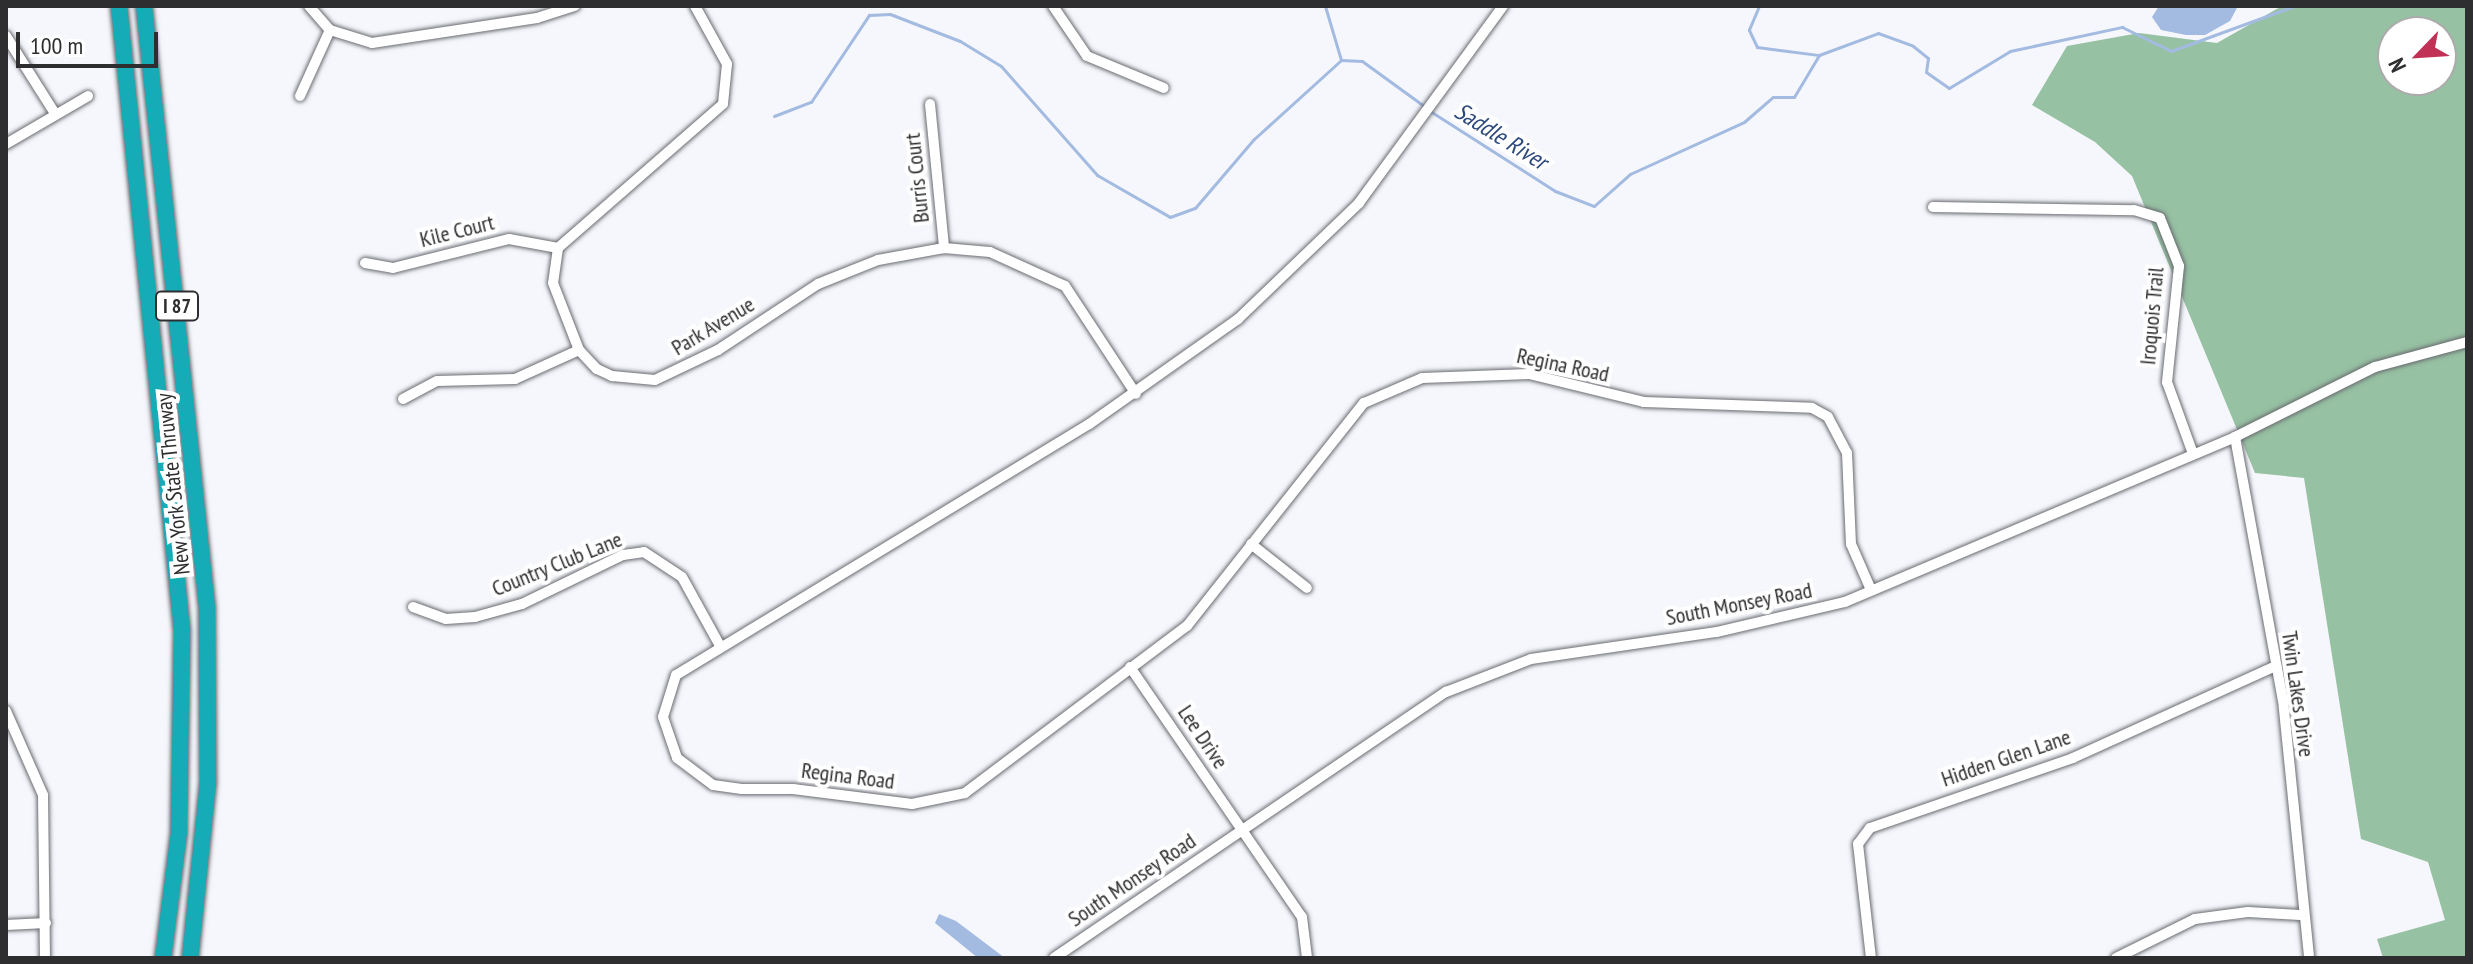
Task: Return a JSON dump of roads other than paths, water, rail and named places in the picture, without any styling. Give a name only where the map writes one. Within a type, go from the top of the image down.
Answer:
[{"type":"highway","name":"New York State Thruway","points":[[119,6],[180,597],[183,665],[179,832],[163,958]]},
{"type":"highway","name":"New York State Thruway","points":[[144,6],[207,607],[210,671],[205,835],[190,958]]},
{"type":"street","points":[[309,6],[330,30],[372,43],[537,18],[575,6]]},
{"type":"street","points":[[403,399],[437,381],[515,379],[579,350],[553,283],[558,248],[723,104],[727,64],[695,6]]},
{"type":"street","points":[[1053,6],[1087,56],[1106,69],[1164,88]]},
{"type":"street","name":"Regina Road","points":[[1503,6],[1359,203],[1238,319],[1136,394],[719,644],[676,675],[665,698],[667,739],[693,773],[727,787],[847,794],[884,803],[965,793],[1187,626],[1336,434],[1380,392],[1446,374],[1529,374],[1644,402],[1765,401],[1812,408],[1828,417],[1847,453],[1851,544],[1871,590]]},
{"type":"street","points":[[300,96],[330,30]]},
{"type":"street","points":[[6,36],[56,115]]},
{"type":"street","points":[[6,144],[88,96]]},
{"type":"street","name":"Burris Court","points":[[930,104],[944,248]]},
{"type":"street","name":"Iroquois Trail","points":[[1933,207],[2134,210],[2160,218],[2179,266],[2167,382],[2193,454]]},
{"type":"street","name":"Kile Court","points":[[365,263],[393,268],[509,239],[558,248]]},
{"type":"street","name":"Park Avenue","points":[[579,350],[612,376],[655,380],[718,350],[818,284],[878,260],[944,248],[990,252],[1065,286],[1136,394]]},
{"type":"street","name":"South Monsey Road","points":[[1054,958],[1446,692],[1531,659],[1717,632],[1845,602],[2235,437],[2375,367],[2467,342]]},
{"type":"street","name":"Twin Lakes Drive","points":[[2235,437],[2276,666],[2300,915],[2309,958]]},
{"type":"street","points":[[1251,544],[1307,588]]},
{"type":"street","name":"Country Club Lane","points":[[413,607],[446,619],[475,617],[522,604],[623,555],[644,552],[682,577],[719,644]]},
{"type":"street","name":"Hidden Glen Lane","points":[[1871,958],[1858,844],[1870,828],[2073,758],[2276,666]]},
{"type":"street","name":"Lee Drive","points":[[1130,667],[1302,917],[1307,958]]},
{"type":"street","points":[[6,711],[43,795],[45,958]]},
{"type":"street","points":[[2116,958],[2195,919],[2248,912],[2300,915]]},
{"type":"street","points":[[6,925],[46,923]]},
{"type":"water","points":[[2159,6],[2238,6],[2230,21],[2205,35],[2186,35],[2161,30],[2152,17]]},
{"type":"water","points":[[939,914],[956,921],[1005,958],[978,958],[935,923]]},
{"type":"waterway","points":[[1325,6],[1341,60]]},
{"type":"waterway","points":[[1759,6],[1749,30],[1757,47],[1819,55]]},
{"type":"waterway","name":"Saddle River","points":[[1430,111],[1555,191],[1594,206],[1630,174],[1744,122],[1773,97],[1794,97],[1819,55],[1878,33],[1913,46],[1928,58],[1926,72],[1949,88],[2010,51],[2122,27],[2171,51],[2294,6]]},
{"type":"waterway","name":"Saddle River","points":[[774,116],[811,102],[869,15],[890,14],[960,41],[1001,66],[1097,175],[1170,217],[1195,208],[1254,139],[1341,60],[1362,61],[1424,106]]}]
